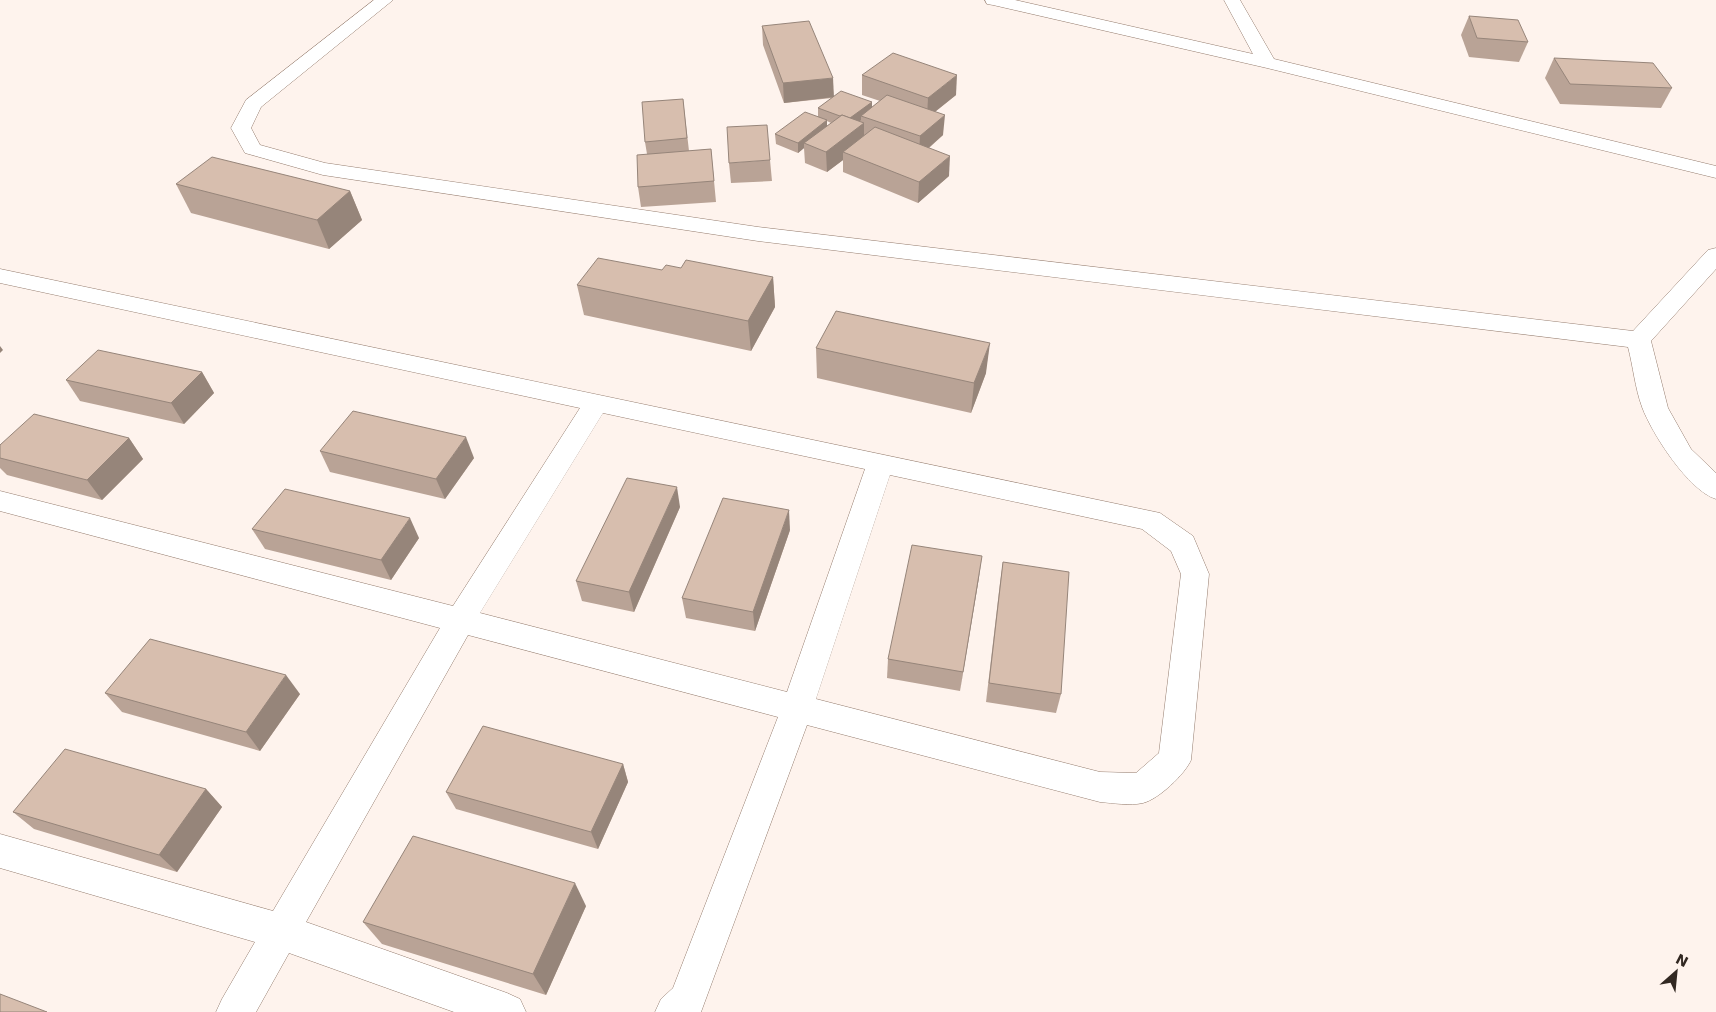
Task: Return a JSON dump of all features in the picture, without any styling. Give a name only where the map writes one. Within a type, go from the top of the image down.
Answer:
[{"type":"street","points":[[385,0],[254,104],[241,128],[252,149],[323,169],[758,234],[1639,340]]},
{"type":"street","points":[[993,0],[1267,63],[1716,172]]},
{"type":"street","points":[[1232,0],[1267,63]]},
{"type":"street","points":[[1639,340],[1716,255]]},
{"type":"street","points":[[0,276],[1150,520],[1183,544],[1195,574],[1175,760],[1142,788],[1100,787],[0,501]]},
{"type":"street","points":[[1639,340],[1655,408],[1682,456],[1716,489]]},
{"type":"street","points":[[235,1012],[460,621],[596,403]]},
{"type":"street","points":[[674,1012],[687,1000],[797,709],[880,463]]},
{"type":"street","points":[[0,851],[280,931],[507,1012]]},
{"type":"building","points":[[1469,16],[1518,20],[1528,42],[1477,38]]},
{"type":"building","points":[[809,21],[833,78],[783,83],[762,26]]},
{"type":"building","points":[[893,53],[957,75],[928,98],[862,75]]},
{"type":"building","points":[[1554,58],[1653,63],[1672,88],[1570,84]]},
{"type":"building","points":[[841,91],[872,102],[850,118],[818,108]]},
{"type":"building","points":[[887,95],[945,115],[920,136],[861,116]]},
{"type":"building","points":[[683,99],[687,138],[645,142],[642,102]]},
{"type":"building","points":[[805,112],[827,120],[798,143],[775,134]]},
{"type":"building","points":[[842,115],[864,123],[826,152],[804,143]]},
{"type":"building","points":[[767,125],[770,160],[729,163],[727,127]]},
{"type":"building","points":[[875,127],[950,156],[919,182],[843,152]]},
{"type":"building","points":[[711,149],[714,181],[638,187],[637,155]]},
{"type":"building","points":[[212,157],[350,191],[317,220],[176,184]]},
{"type":"building","points":[[598,258],[662,270],[666,265],[681,268],[686,260],[773,277],[748,321],[577,285]]},
{"type":"building","points":[[836,311],[990,343],[974,383],[816,348]]},
{"type":"building","points":[[98,350],[202,372],[171,403],[66,380]]},
{"type":"building","points":[[353,411],[466,437],[436,479],[320,451]]},
{"type":"building","points":[[34,414],[129,438],[87,480],[0,458],[0,445]]},
{"type":"building","points":[[627,478],[677,487],[629,592],[576,581]]},
{"type":"building","points":[[285,489],[410,518],[381,560],[252,529]]},
{"type":"building","points":[[723,498],[789,510],[753,612],[682,598]]},
{"type":"building","points":[[912,545],[982,556],[963,672],[888,659]]},
{"type":"building","points":[[1003,562],[1069,572],[1061,694],[989,683]]},
{"type":"building","points":[[150,639],[286,675],[246,732],[105,693]]},
{"type":"building","points":[[483,726],[623,764],[591,832],[446,792]]},
{"type":"building","points":[[65,749],[206,789],[159,855],[13,812]]},
{"type":"building","points":[[413,836],[575,883],[533,974],[363,922]]},
{"type":"building","points":[[0,994],[47,1012],[0,1012]]}]
